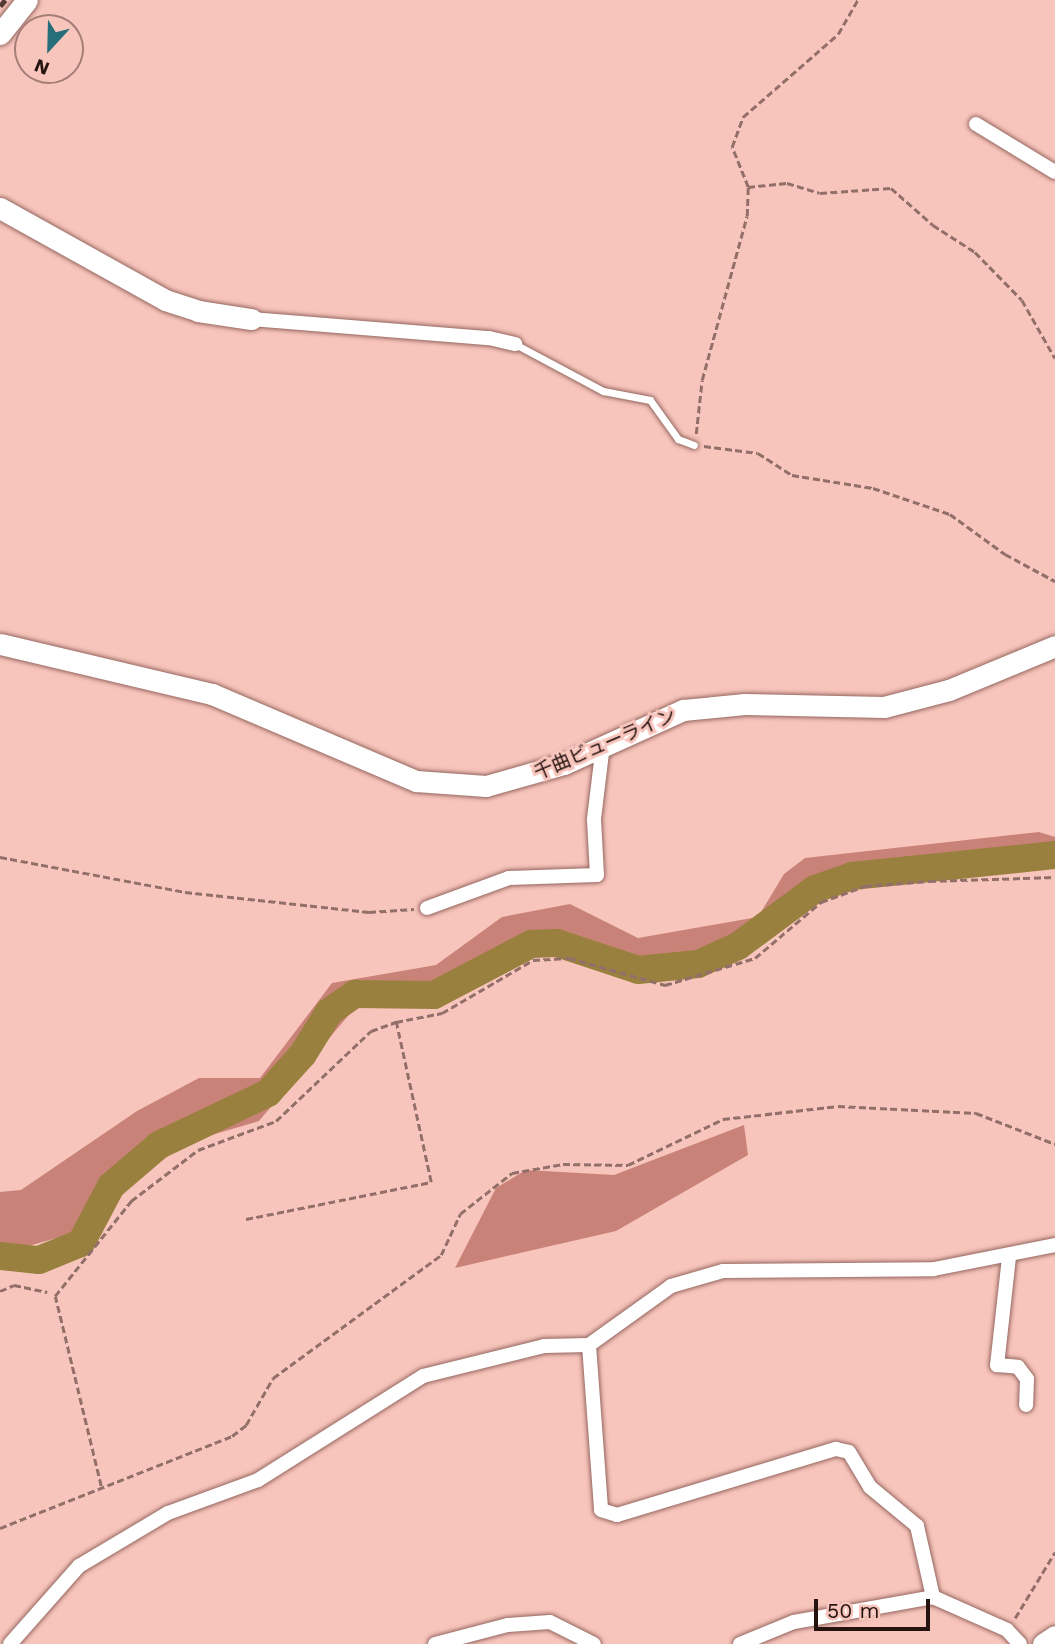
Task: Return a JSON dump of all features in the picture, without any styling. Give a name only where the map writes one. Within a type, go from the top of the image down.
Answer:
[{"type":"street","points":[[0,34],[27,0]]},
{"type":"street","points":[[976,124],[1055,172]]},
{"type":"street","points":[[0,208],[165,299],[198,312],[515,344]]},
{"type":"street","name":"千曲ビューライン","points":[[0,644],[212,694],[416,781],[486,786],[525,779],[652,722],[710,705],[856,709],[917,700],[1055,646]]},
{"type":"street","points":[[427,908],[509,878],[597,875],[594,819],[603,745]]},
{"type":"street","points":[[10,1644],[79,1566],[169,1513],[258,1480],[423,1376],[544,1346],[589,1345],[671,1286],[723,1271],[921,1270],[1009,1257],[1055,1245]]},
{"type":"street","points":[[1009,1257],[997,1365],[1018,1367],[1027,1379],[1026,1405]]},
{"type":"street","points":[[589,1345],[601,1510],[617,1515],[836,1449],[849,1452],[870,1487],[917,1526],[930,1566],[933,1597]]},
{"type":"street","points":[[740,1644],[794,1622],[933,1597],[1007,1630],[1020,1644]]},
{"type":"street","points":[[435,1644],[508,1625],[550,1622],[594,1644]]},
{"type":"street","points":[[1043,1644],[1055,1636]]},
{"type":"lane","points":[[515,344],[603,391],[650,400],[678,439],[694,445]]},
{"type":"path","points":[[858,0],[838,34],[743,117],[732,147],[748,187],[747,216],[702,380],[694,445],[758,453],[792,475],[873,488],[950,513],[1005,554],[1055,581]]},
{"type":"path","points":[[748,187],[788,183],[820,193],[891,188],[933,225],[975,252],[1023,300],[1055,358]]},
{"type":"path","points":[[0,857],[185,892],[369,912],[427,908]]},
{"type":"path","points":[[101,1486],[55,1296],[131,1201],[198,1150],[276,1121],[371,1031],[397,1021],[442,1013],[533,960],[569,958],[665,985],[755,958],[821,902],[865,886],[1055,877]]},
{"type":"path","points":[[924,883],[929,881]]},
{"type":"path","points":[[246,1219],[431,1182],[397,1021]]},
{"type":"path","points":[[0,1528],[232,1436],[246,1425],[273,1378],[440,1255],[460,1214],[512,1173],[563,1164],[628,1165],[723,1119],[838,1105],[976,1113],[1055,1144]]},
{"type":"path","points":[[0,1290],[13,1285],[47,1292]]},
{"type":"path","points":[[1007,1630],[1055,1552]]},
{"type":"shaded area","points":[[1039,832],[1055,837],[1055,853],[1039,849],[856,865],[789,910],[694,951],[627,962],[585,947],[526,938],[462,978],[436,988],[399,987],[353,1010],[259,1121],[126,1160],[104,1175],[71,1234],[0,1254],[0,1192],[21,1190],[137,1111],[199,1078],[260,1078],[332,983],[436,965],[502,917],[570,904],[638,938],[758,917],[784,874],[805,858]]},
{"type":"shaded area","points":[[744,1125],[748,1155],[616,1231],[455,1268],[496,1188],[526,1170],[614,1175]]},
{"type":"waterway","points":[[0,1256],[39,1260],[81,1243],[111,1186],[159,1145],[268,1093],[303,1054],[329,1012],[355,994],[434,995],[531,944],[557,943],[638,970],[698,964],[738,946],[815,889],[852,876],[1055,855]]},
{"type":"railway","points":[[0,6],[5,0]]}]
